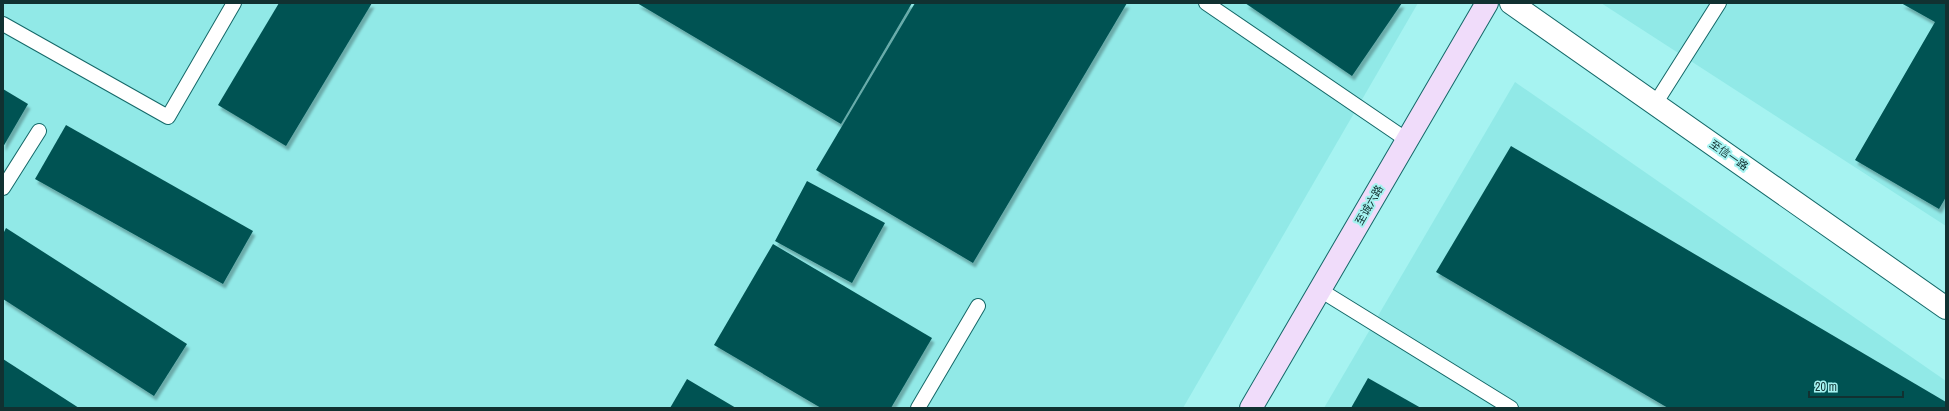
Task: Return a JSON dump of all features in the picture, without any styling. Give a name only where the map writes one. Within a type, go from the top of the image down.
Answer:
[{"type":"main road","name":"至诚六路","points":[[1251,408],[1487,3]]},
{"type":"street","name":"至信一路","points":[[1511,3],[1946,308]]},
{"type":"lane","points":[[3,24],[168,117],[234,3]]},
{"type":"lane","points":[[1206,3],[1407,140]]},
{"type":"lane","points":[[1655,104],[1719,3]]},
{"type":"lane","points":[[3,188],[39,130]]},
{"type":"lane","points":[[1320,290],[1511,408]]},
{"type":"lane","points":[[918,408],[978,306]]},
{"type":"shaded area","points":[[3,3],[1418,3],[1183,408],[3,408]]},
{"type":"shaded area","points":[[1601,3],[1946,3],[1946,226]]},
{"type":"shaded area","points":[[1515,82],[1946,381],[1946,408],[1324,408]]},
{"type":"building","points":[[279,3],[372,3],[286,146],[218,105]]},
{"type":"building","points":[[637,3],[912,3],[841,124]]},
{"type":"building","points":[[915,3],[1127,3],[973,263],[816,170]]},
{"type":"building","points":[[1245,3],[1402,3],[1352,76]]},
{"type":"building","points":[[1901,3],[1946,3],[1946,197],[1939,209],[1855,160],[1935,22]]},
{"type":"building","points":[[3,89],[28,104],[3,147]]},
{"type":"building","points":[[66,125],[253,231],[223,284],[35,179]]},
{"type":"building","points":[[1511,146],[1946,402],[1946,408],[1668,408],[1436,272]]},
{"type":"building","points":[[807,181],[885,223],[852,283],[775,241]]},
{"type":"building","points":[[6,228],[187,344],[154,396],[3,299],[3,234]]},
{"type":"building","points":[[773,244],[932,338],[891,408],[821,408],[714,345]]},
{"type":"building","points":[[3,359],[79,408],[3,408]]},
{"type":"building","points":[[1368,378],[1421,408],[1351,408]]},
{"type":"building","points":[[687,379],[736,408],[670,408]]}]
